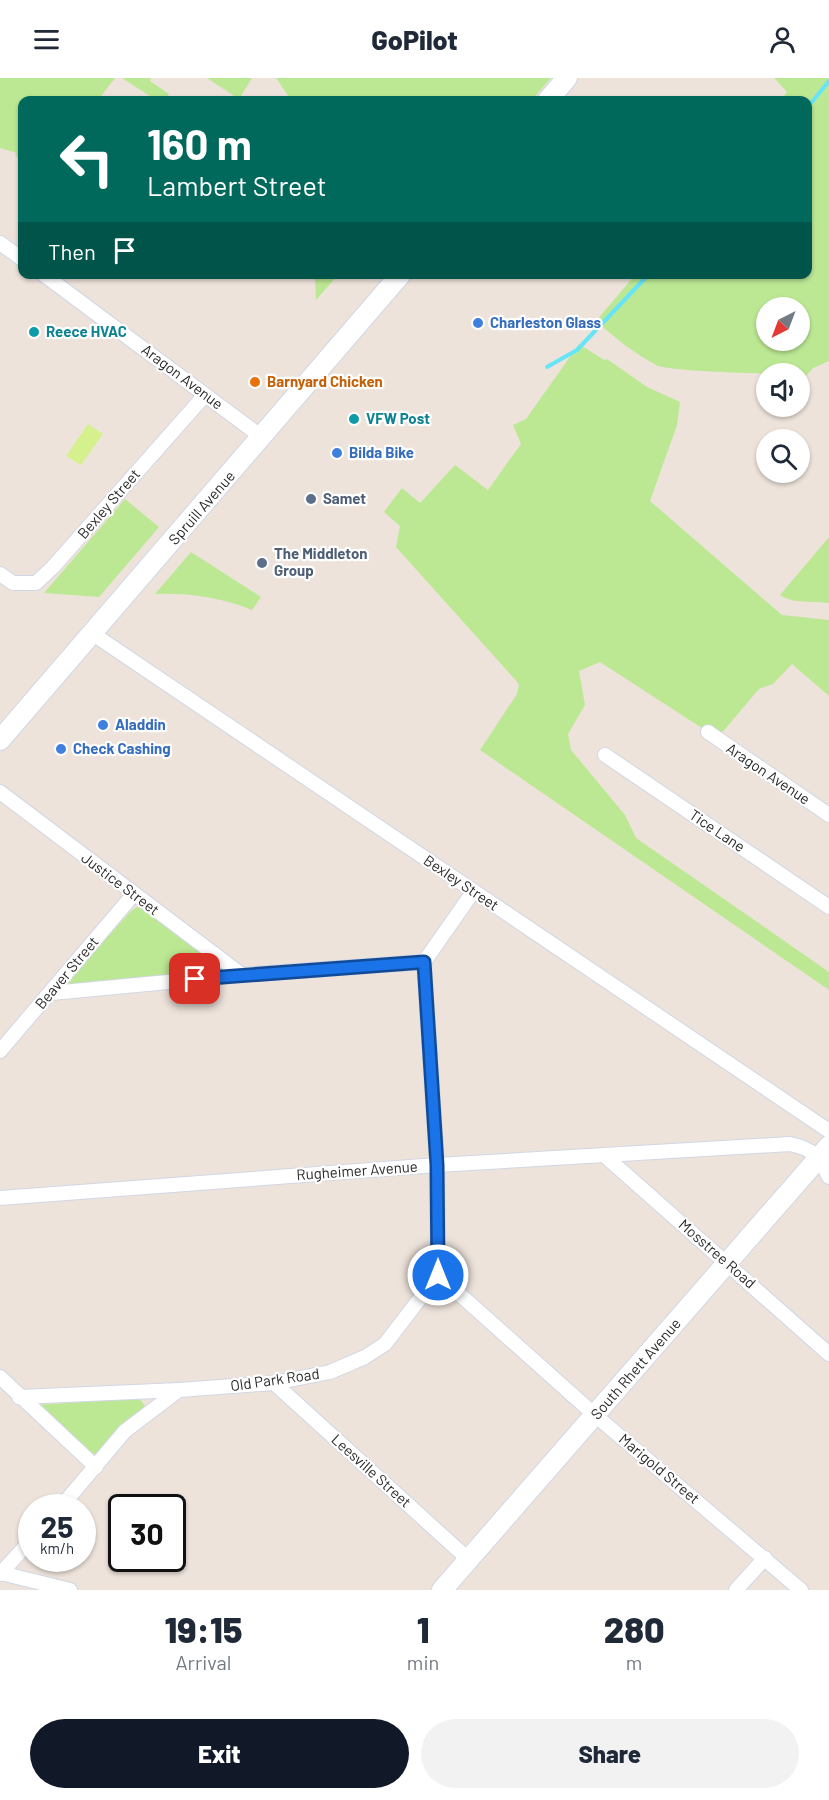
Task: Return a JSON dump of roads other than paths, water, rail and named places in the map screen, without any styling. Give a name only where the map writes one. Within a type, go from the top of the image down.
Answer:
[{"type":"street","points":[[551,96],[567,78]]},
{"type":"street","points":[[0,243],[18,257]]},
{"type":"street","name":"Aragon Avenue","points":[[50,279],[263,438]]},
{"type":"street","name":"Spruill Avenue","points":[[0,740],[263,438],[398,279]]},
{"type":"street","name":"Bexley Street","points":[[0,574],[13,583],[36,583],[53,567],[205,395]]},
{"type":"street","name":"Bexley Street","points":[[93,634],[829,1131]]},
{"type":"street","name":"Aragon Avenue","points":[[708,732],[829,815]]},
{"type":"street","name":"Tice Lane","points":[[605,754],[829,907]]},
{"type":"street","name":"Justice Street","points":[[0,792],[133,895],[242,975]]},
{"type":"street","points":[[438,1275],[437,1165],[424,962],[473,891]]},
{"type":"street","name":"Beaver Street","points":[[0,1051],[52,993],[133,895]]},
{"type":"street","points":[[52,993],[242,975],[424,962]]},
{"type":"street","name":"Rugheimer Avenue","points":[[0,1198],[437,1165],[790,1144],[824,1151]]},
{"type":"street","points":[[824,1151],[829,1177]]},
{"type":"street","name":"South Rhett Avenue","points":[[442,1590],[596,1416],[824,1151]]},
{"type":"street","name":"Mosstree Road","points":[[605,1156],[829,1354]]},
{"type":"street","name":"Old Park Road","points":[[179,1390],[274,1383],[330,1372],[365,1357],[385,1344],[438,1275]]},
{"type":"street","name":"Marigold Street","points":[[438,1275],[596,1416],[801,1590]]},
{"type":"street","points":[[0,1377],[96,1467]]},
{"type":"street","name":"Leesville Street","points":[[274,1383],[468,1559]]},
{"type":"street","points":[[19,1397],[179,1390]]},
{"type":"street","points":[[72,1494],[125,1431],[179,1390]]},
{"type":"street","points":[[18,1555],[1,1574],[70,1590]]},
{"type":"street","points":[[736,1590],[765,1558]]},
{"type":"waterway","points":[[812,102],[829,81]]},
{"type":"waterway","points":[[547,367],[577,350],[644,279]]},
{"type":"place","name":"Charleston Glass","points":[[478,323]]},
{"type":"place","name":"Reece HVAC","points":[[34,332]]},
{"type":"place","name":"Barnyard Chicken","points":[[255,382]]},
{"type":"place","name":"VFW Post","points":[[354,419]]},
{"type":"place","name":"Bilda Bike","points":[[337,453]]},
{"type":"place","name":"Samet","points":[[311,499]]},
{"type":"place","name":"The Middleton Group","points":[[262,563]]},
{"type":"place","name":"Aladdin","points":[[103,725]]},
{"type":"place","name":"Check Cashing","points":[[61,749]]}]
